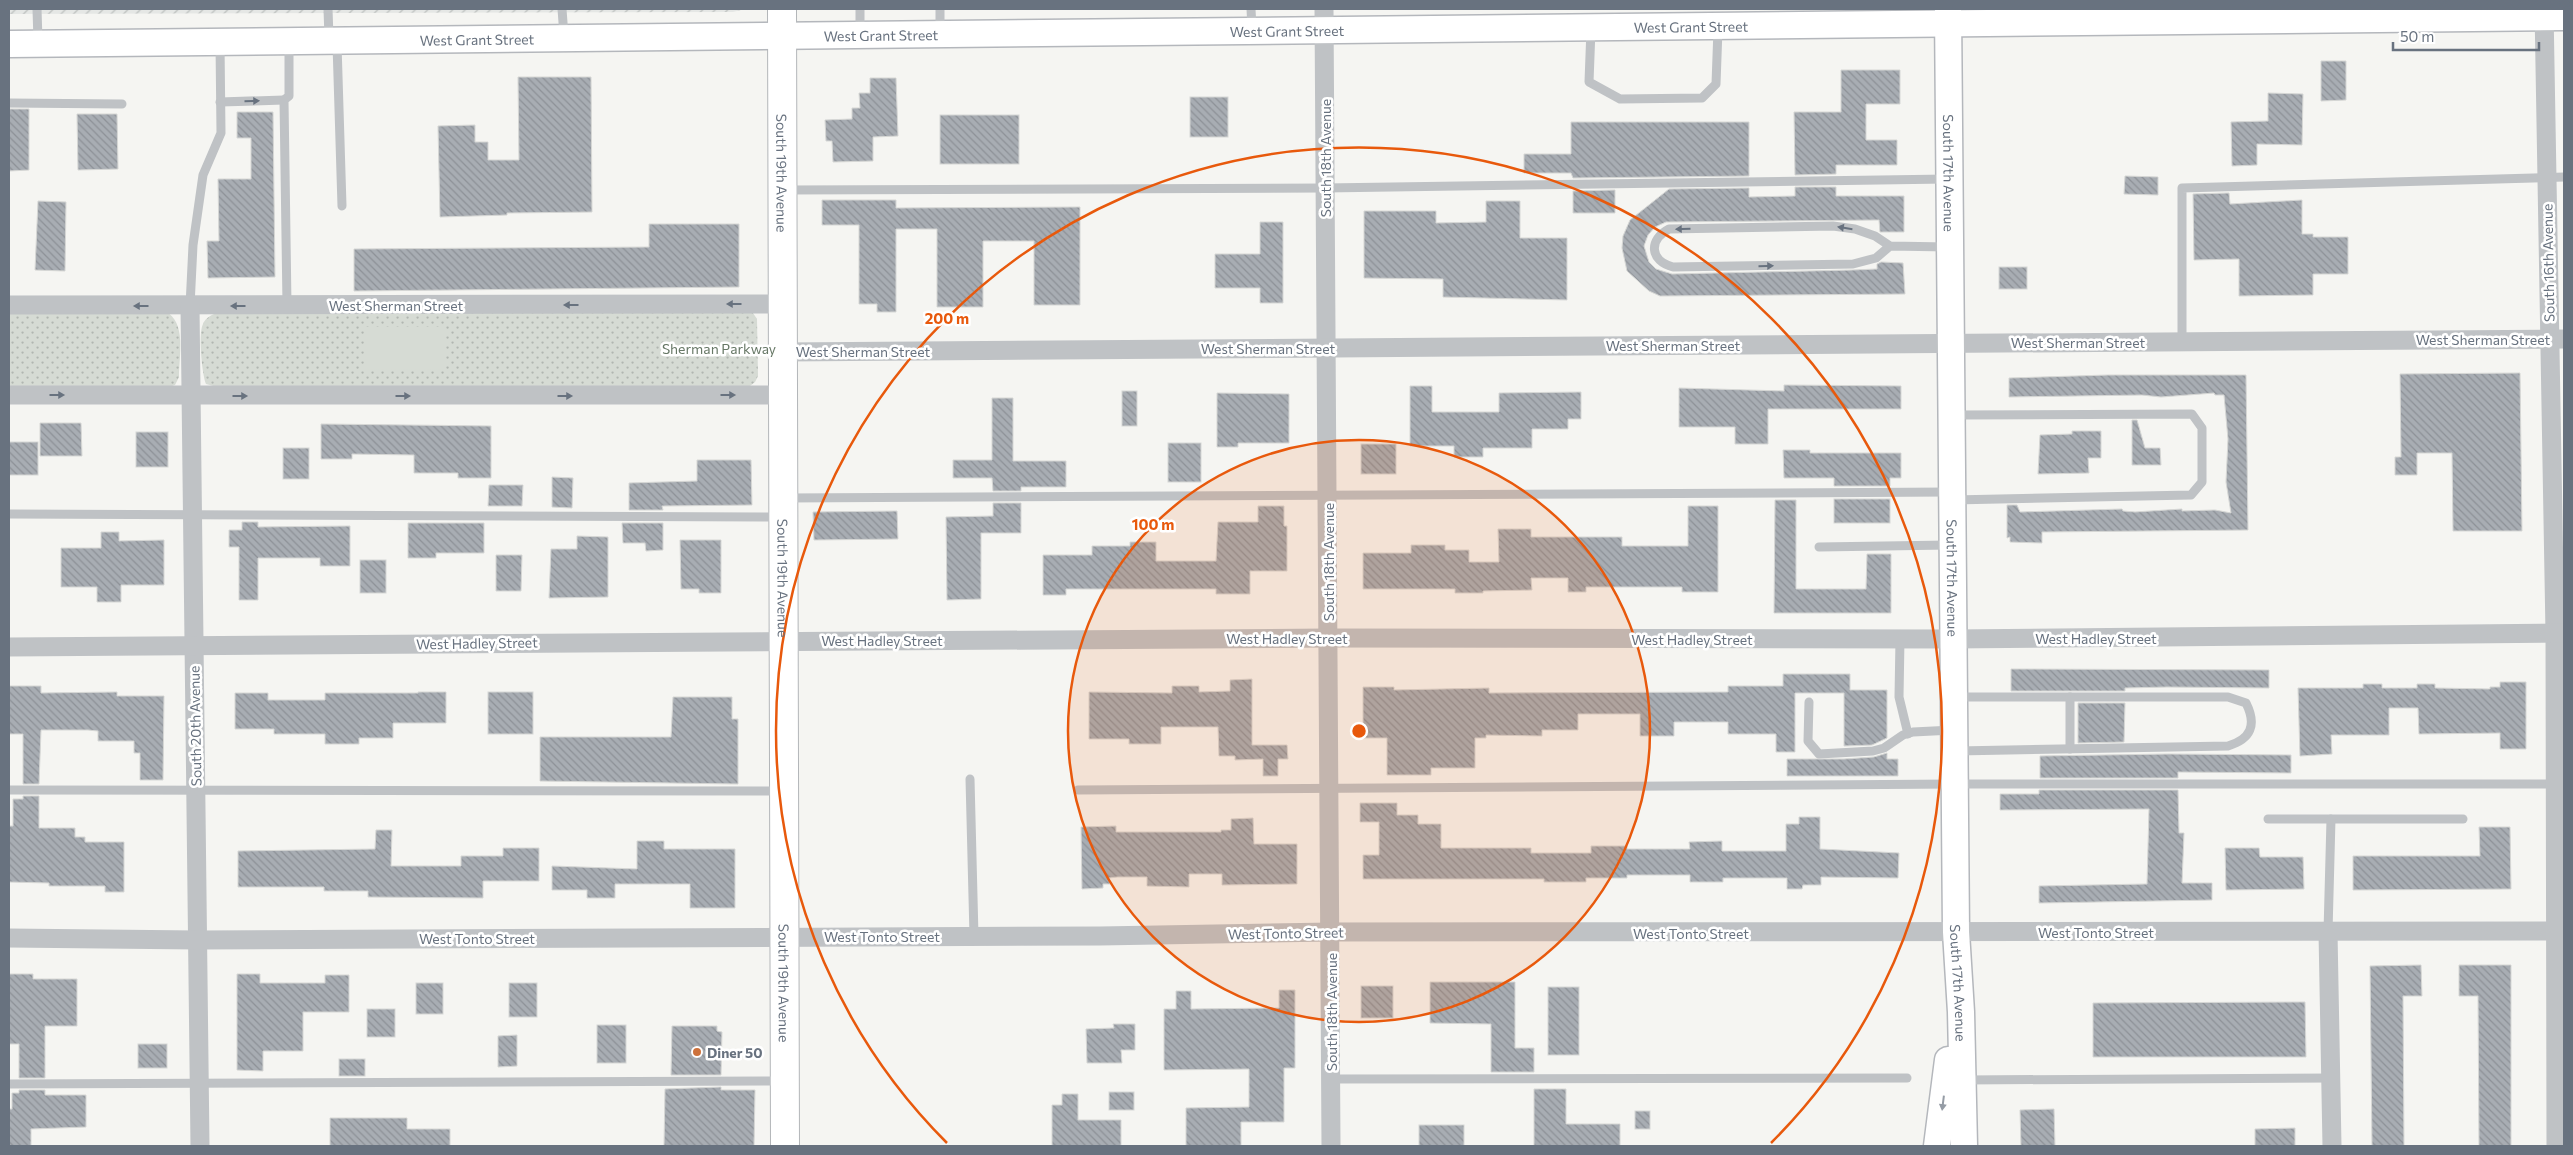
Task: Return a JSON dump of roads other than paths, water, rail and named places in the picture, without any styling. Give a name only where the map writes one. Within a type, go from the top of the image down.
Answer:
[{"type":"main road","name":"South 19th Avenue","points":[[782,9],[785,1146]]},
{"type":"main road","name":"West Grant Street","points":[[9,44],[940,35],[1252,20],[1324,19],[1591,27],[1718,25],[1948,16],[2551,15]]},
{"type":"main road","name":"South 17th Avenue","points":[[1948,16],[1956,932],[1964,1146]]},
{"type":"main road","points":[[1937,1146],[1948,1053],[1956,932]]},
{"type":"street","name":"South 16th Avenue","points":[[2551,15],[2555,177],[2560,633],[2560,1079],[2556,1146]]},
{"type":"street","name":"South 18th Avenue","points":[[1324,19],[1331,1146]]},
{"type":"street","name":"West Sherman Street","points":[[9,305],[783,304]]},
{"type":"street","name":"South 20th Avenue","points":[[190,306],[200,1146]]},
{"type":"street","name":"West Sherman Street","points":[[783,352],[2557,339]]},
{"type":"street","points":[[9,395],[783,395]]},
{"type":"street","name":"West Hadley Street","points":[[9,648],[1328,638],[1952,640],[2560,633]]},
{"type":"street","name":"West Tonto Street","points":[[9,938],[197,940],[1331,932],[2560,931]]},
{"type":"street","points":[[2328,932],[2332,1146]]},
{"type":"lane","points":[[37,9],[38,44]]},
{"type":"lane","points":[[328,9],[333,41],[342,206]]},
{"type":"lane","points":[[562,9],[565,39]]},
{"type":"lane","points":[[860,9],[860,36]]},
{"type":"lane","points":[[940,9],[940,35]]},
{"type":"lane","points":[[1591,27],[1589,82],[1620,99],[1702,98],[1716,84],[1718,25]]},
{"type":"lane","points":[[190,306],[192,245],[203,175],[221,133],[220,42]]},
{"type":"lane","points":[[220,102],[284,100],[289,96],[289,42]]},
{"type":"lane","points":[[284,100],[287,306]]},
{"type":"lane","points":[[9,103],[122,104]]},
{"type":"lane","points":[[2182,341],[2182,188],[2555,177]]},
{"type":"lane","points":[[782,190],[1325,188],[1950,179]]},
{"type":"lane","points":[[1890,246],[1876,258],[1853,264],[1673,267],[1662,264],[1655,256],[1655,244],[1659,234],[1669,229],[1833,226],[1855,229],[1875,236],[1890,246],[1951,247]]},
{"type":"lane","points":[[9,514],[783,507],[1327,495],[2190,495],[2202,482],[2202,428],[2192,414],[1952,415]]},
{"type":"lane","points":[[1819,547],[1952,545]]},
{"type":"lane","points":[[1900,640],[1899,697],[1908,734]]},
{"type":"lane","points":[[1809,702],[1808,741],[1819,754],[1873,751],[1884,748],[1908,734],[1954,740],[2070,749],[2228,746],[2242,741],[2248,735],[2250,727],[2250,711],[2246,703],[2228,697],[1953,697]]},
{"type":"lane","points":[[2070,697],[2070,749]]},
{"type":"lane","points":[[970,779],[974,936]]},
{"type":"lane","points":[[1078,790],[1330,790],[1954,784],[2559,784]]},
{"type":"lane","points":[[9,790],[783,791]]},
{"type":"lane","points":[[2268,819],[2463,819]]},
{"type":"lane","points":[[2328,932],[2331,819]]},
{"type":"lane","points":[[1331,1079],[1907,1078]]},
{"type":"lane","points":[[1962,1080],[2331,1078]]},
{"type":"lane","points":[[9,1084],[785,1081]]},
{"type":"place","name":"Diner 50","points":[[697,1052]]},
{"type":"park label","name":"Sherman Parkway","points":[[719,348]]}]
